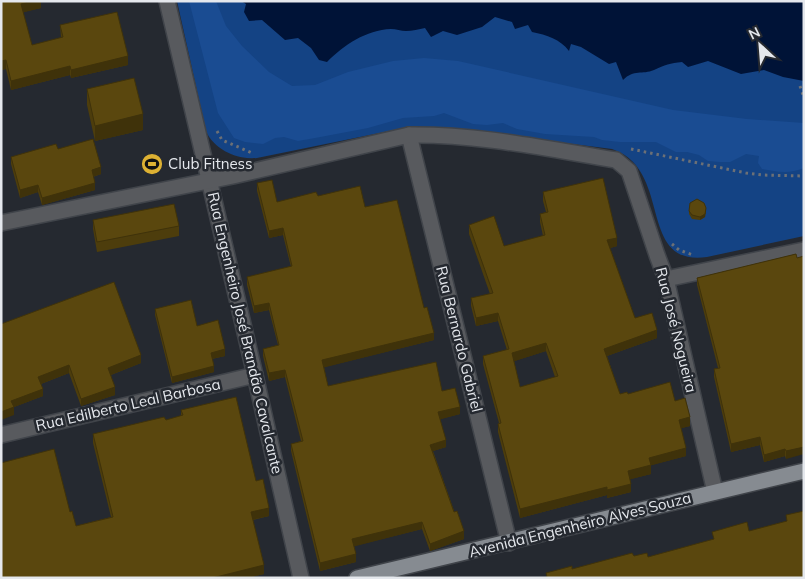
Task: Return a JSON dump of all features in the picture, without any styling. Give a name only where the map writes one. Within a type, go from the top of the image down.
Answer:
[{"type":"main road","name":"Avenida Engenheiro Alves Souza","points":[[357,578],[804,471]]},
{"type":"street","name":"Rua Engenheiro José Brandão Cavalcante","points":[[167,1],[301,578]]},
{"type":"street","points":[[1,223],[209,181],[409,135]]},
{"type":"street","name":"Rua José Nogueira","points":[[409,135],[492,140],[616,160],[629,171],[666,279],[715,492]]},
{"type":"street","name":"Rua Bernardo Gabriel","points":[[409,135],[509,542]]},
{"type":"street","points":[[666,279],[804,250]]},
{"type":"street","name":"Rua Edilberto Leal Barbosa","points":[[1,435],[255,375]]},
{"type":"path","points":[[800,86],[804,98]]},
{"type":"path","points":[[215,126],[222,140],[255,154]]},
{"type":"path","points":[[642,158],[636,152],[629,149],[746,173],[804,176]]},
{"type":"path","points":[[670,242],[674,247],[686,253],[700,255]]},
{"type":"shaded area","points":[[177,1],[804,1],[804,236],[707,257],[685,256],[671,247],[662,233],[651,195],[643,176],[631,160],[612,149],[478,132],[420,127],[404,128],[257,158],[235,155],[215,144],[206,131]]},
{"type":"shaded area","points":[[189,1],[216,1],[226,26],[242,46],[269,72],[292,86],[315,85],[348,72],[393,61],[424,58],[458,61],[673,110],[747,119],[804,123],[804,168],[789,172],[773,171],[762,169],[758,163],[759,156],[746,154],[730,162],[708,161],[699,155],[676,152],[656,142],[620,142],[594,137],[545,134],[517,129],[503,123],[473,124],[444,113],[434,116],[403,118],[368,128],[298,141],[284,137],[275,138],[263,144],[245,142],[234,138],[218,113]]},
{"type":"shaded area","points":[[241,1],[804,1],[804,81],[783,77],[764,70],[741,74],[708,61],[688,67],[682,62],[671,64],[650,71],[631,74],[623,80],[616,62],[609,64],[581,47],[571,44],[569,51],[562,43],[553,38],[532,32],[528,25],[515,29],[512,22],[495,17],[482,27],[457,35],[443,31],[431,37],[425,28],[406,31],[391,29],[373,32],[348,44],[327,62],[319,60],[311,48],[298,38],[285,40],[262,20],[249,21],[244,12],[246,4]]},
{"type":"building","points":[[1,1],[33,1],[21,4],[32,45],[63,37],[60,25],[117,12],[128,56],[71,70],[70,66],[11,81],[6,60],[1,61]]},
{"type":"building","points":[[134,78],[143,114],[95,126],[87,89]]},
{"type":"building","points":[[93,139],[101,167],[92,170],[95,183],[42,198],[38,185],[20,190],[11,157],[56,144],[58,149]]},
{"type":"building","points":[[603,178],[617,238],[607,240],[635,318],[652,313],[657,330],[604,349],[620,394],[627,392],[628,394],[670,382],[675,401],[685,398],[690,417],[679,420],[686,448],[649,458],[651,465],[628,471],[631,484],[607,490],[607,487],[520,509],[498,424],[501,423],[483,356],[509,349],[498,313],[476,318],[471,298],[493,293],[469,225],[494,216],[504,246],[545,235],[540,214],[548,212],[543,192]],"holes":[[[546,343],[558,376],[520,387],[512,353]]]},
{"type":"building","points":[[272,180],[277,202],[316,192],[318,196],[360,186],[365,207],[397,200],[424,308],[427,307],[434,333],[322,360],[328,386],[436,362],[442,391],[455,388],[460,407],[438,412],[446,440],[430,445],[454,512],[457,511],[464,531],[430,544],[422,522],[352,539],[356,554],[320,563],[291,444],[303,441],[285,370],[269,373],[263,349],[279,345],[269,303],[254,306],[247,277],[292,266],[283,228],[269,231],[257,183]]},
{"type":"building","points":[[697,199],[704,203],[706,208],[705,214],[700,217],[692,215],[689,211],[690,203]]},
{"type":"building","points":[[174,204],[179,226],[97,242],[93,220]]},
{"type":"building","points":[[796,254],[797,258],[804,256],[804,447],[786,451],[785,449],[764,455],[760,437],[731,444],[714,369],[720,368],[697,278]]},
{"type":"building","points":[[114,282],[141,355],[108,368],[115,387],[81,399],[69,365],[38,377],[43,389],[11,401],[14,407],[1,412],[1,324]]},
{"type":"building","points":[[191,300],[197,326],[218,320],[225,349],[211,353],[214,366],[172,377],[155,309]]},
{"type":"building","points":[[236,397],[256,481],[263,479],[269,508],[251,512],[264,565],[212,578],[1,578],[1,463],[54,449],[70,512],[72,511],[76,526],[113,517],[93,434],[164,417],[166,420],[183,415],[181,410]]},
{"type":"building","points":[[804,511],[804,578],[544,578],[547,577],[546,573],[572,566],[572,569],[632,553],[634,556],[647,553],[648,557],[714,539],[712,532],[747,522],[749,531],[787,521],[786,515]]},
{"type":"place","name":"Club Fitness","points":[[152,164]]}]
